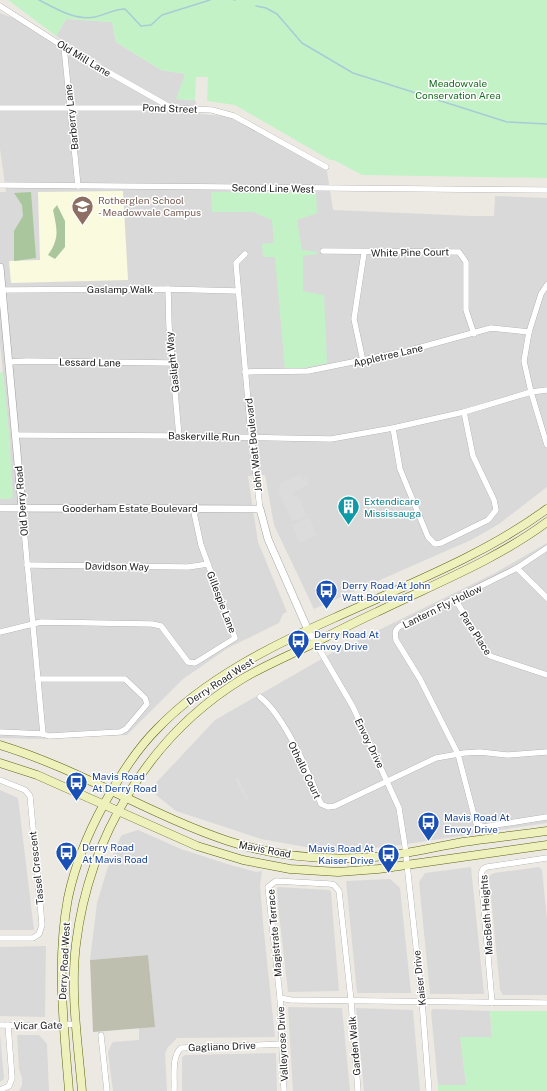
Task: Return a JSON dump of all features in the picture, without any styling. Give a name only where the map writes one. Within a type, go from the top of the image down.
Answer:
[{"type":"main road","name":"Derry Road West","points":[[69,1091],[63,1025],[62,957],[68,899],[80,857],[91,828],[129,763],[155,730],[173,713],[219,679],[255,657],[308,630],[434,573],[484,548],[528,523],[547,509]]},
{"type":"main road","name":"Derry Road West","points":[[82,1091],[76,1024],[75,962],[80,921],[90,877],[117,811],[162,746],[202,708],[242,679],[314,642],[497,554],[547,522]]},
{"type":"main road","name":"Mavis Road","points":[[0,745],[23,752],[112,790],[203,832],[247,846],[280,854],[326,857],[374,857],[465,842],[547,831]]},
{"type":"main road","name":"Mavis Road","points":[[0,763],[37,775],[197,846],[243,860],[264,864],[317,871],[338,872],[407,865],[547,845]]},
{"type":"street","name":"Old Mill Lane","points":[[0,6],[64,47],[170,108]]},
{"type":"street","name":"Barberry Lane","points":[[64,47],[78,186]]},
{"type":"street","name":"Pond Street","points":[[0,108],[70,107],[212,110],[234,116],[326,167]]},
{"type":"street","name":"Second Line West","points":[[0,185],[547,190]]},
{"type":"street","name":"White Pine Court","points":[[323,252],[436,250],[461,253],[466,262],[466,310],[474,334]]},
{"type":"street","points":[[363,361],[354,319],[364,252]]},
{"type":"street","name":"John Watt Boulevard","points":[[245,254],[236,263],[251,437],[260,509],[268,539],[308,630]]},
{"type":"street","name":"Old Derry Road","points":[[0,267],[43,734]]},
{"type":"street","points":[[547,286],[541,294],[529,332],[524,361],[531,392],[547,445]]},
{"type":"street","name":"Gaslamp Walk","points":[[2,290],[168,289],[238,291]]},
{"type":"street","name":"Gaslight Way","points":[[168,289],[172,363],[179,436]]},
{"type":"street","name":"Appletree Lane","points":[[245,372],[308,371],[363,361],[474,334],[491,328],[529,332]]},
{"type":"street","name":"Lessard Lane","points":[[9,362],[172,363]]},
{"type":"street","name":"Baskerville Run","points":[[15,435],[331,439],[393,428],[464,412],[531,392],[547,390]]},
{"type":"street","points":[[393,428],[400,469],[404,481],[428,537],[435,544],[441,543],[488,520],[496,510],[494,500],[473,456],[464,412]]},
{"type":"street","name":"Gooderham Estate Boulevard","points":[[0,508],[260,509]]},
{"type":"street","name":"Gillespie Lane","points":[[33,624],[49,622],[152,624],[161,626],[188,662],[195,663],[235,638],[201,545],[193,508]]},
{"type":"street","name":"Lantern Fly Hollow","points":[[458,754],[420,679],[396,640],[395,634],[397,628],[517,568],[547,548]]},
{"type":"street","name":"Davidson Way","points":[[27,565],[188,567],[208,564]]},
{"type":"street","points":[[517,568],[547,598]]},
{"type":"street","name":"Para Place","points":[[455,599],[490,656],[500,661],[511,662],[547,675]]},
{"type":"street","points":[[0,632],[33,624]]},
{"type":"street","name":"Envoy Drive","points":[[308,630],[353,707],[388,780],[399,808],[407,865]]},
{"type":"street","points":[[0,732],[43,734],[49,736],[120,732],[126,729],[147,704],[145,698],[125,679],[38,679]]},
{"type":"street","name":"Othello Court","points":[[260,697],[268,704],[292,741],[321,804],[328,807],[335,806],[388,780]]},
{"type":"street","points":[[388,780],[436,758],[458,754],[480,752],[508,755],[547,752]]},
{"type":"street","points":[[458,754],[476,823],[480,826],[484,828],[547,817]]},
{"type":"street","name":"Tassel Crescent","points":[[0,780],[24,790],[30,796],[42,925],[39,934],[33,938],[0,938]]},
{"type":"street","name":"MacBeth Heights","points":[[492,1003],[482,874],[483,870],[486,867],[547,858]]},
{"type":"street","name":"Kaiser Drive","points":[[407,865],[422,1001],[429,1091]]},
{"type":"street","name":"Magistrate Terrace","points":[[280,998],[268,887],[276,881],[330,884],[339,891],[351,1000]]},
{"type":"street","points":[[280,998],[547,1003]]},
{"type":"street","name":"Valleyrose Drive","points":[[280,998],[284,1091]]},
{"type":"street","name":"Garden Walk","points":[[351,1000],[358,1091]]},
{"type":"street","name":"Vicar Gate","points":[[0,1025],[76,1024]]},
{"type":"street","points":[[0,1090],[9,1086],[12,1078],[8,1025]]},
{"type":"street","points":[[101,1035],[107,1091]]},
{"type":"street","name":"Gagliano Drive","points":[[174,1091],[175,1061],[177,1051],[181,1048],[283,1044]]},
{"type":"shaded area","points":[[0,13],[29,24],[98,72],[101,63],[56,36],[66,19],[112,22],[116,42],[161,70],[186,74],[177,99],[195,100],[200,114],[237,117],[327,171],[333,210],[494,216],[495,196],[547,198],[547,487],[499,524],[471,540],[314,609],[274,525],[265,475],[248,476],[258,542],[287,612],[283,614],[279,623],[228,648],[183,679],[127,735],[41,739],[0,738],[0,499],[12,498],[9,434],[0,343],[0,192],[6,192],[0,149]]},
{"type":"shaded area","name":"Rotherglen School - Meadowvale Campus","points":[[123,191],[128,280],[11,283],[9,261],[40,260],[38,192]]},
{"type":"shaded area","points":[[300,475],[302,480],[306,477],[309,484],[294,492],[293,495],[294,497],[298,495],[307,516],[297,521],[296,519],[292,521],[278,490],[281,488],[278,484]]},
{"type":"shaded area","points":[[309,517],[317,535],[300,543],[292,525]]},
{"type":"shaded area","points":[[547,543],[547,823],[393,846],[333,852],[261,839],[176,811],[156,795],[153,786],[215,720],[332,653],[495,573]]},
{"type":"shaded area","points":[[238,777],[249,799],[246,800],[235,779]]},
{"type":"shaded area","points":[[0,790],[18,798],[34,930],[0,930]]},
{"type":"shaded area","points":[[138,830],[181,849],[256,872],[262,871],[260,885],[275,1037],[177,1038],[168,1047],[165,1053],[167,1091],[113,1091],[108,1052],[111,1045],[113,1042],[139,1040],[139,1028],[154,1019],[148,955],[90,960],[97,903],[107,870],[122,835]]},
{"type":"shaded area","points":[[471,867],[484,994],[430,994],[419,882],[425,873]]},
{"type":"shaded area","points":[[539,867],[542,870],[547,919],[547,995],[503,995],[500,990],[489,876],[494,873]]},
{"type":"shaded area","points":[[390,879],[400,888],[411,993],[357,993],[346,881]]},
{"type":"shaded area","points":[[278,887],[329,890],[331,892],[339,991],[288,992],[279,914]]},
{"type":"shaded area","points":[[46,946],[45,1017],[0,1016],[0,947]]},
{"type":"shaded area","points":[[148,955],[155,1027],[93,1032],[90,960]]},
{"type":"shaded area","points":[[288,1007],[342,1008],[350,1091],[293,1091]]},
{"type":"shaded area","points":[[356,1008],[413,1010],[420,1091],[364,1091]]},
{"type":"shaded area","points":[[433,1009],[490,1011],[492,1037],[461,1037],[466,1085],[438,1085],[431,1012]]},
{"type":"shaded area","points":[[0,1034],[4,1079],[0,1082]]},
{"type":"shaded area","points":[[17,1035],[39,1035],[47,1044],[49,1091],[19,1091],[22,1085],[22,1078],[19,1069]]},
{"type":"shaded area","points":[[276,1053],[277,1091],[182,1091],[182,1057],[185,1055]]},
{"type":"green space","name":"Meadowvale Conservation Area","points":[[8,0],[547,0],[547,178],[362,175],[334,160],[330,160],[235,105],[207,101],[208,77],[196,77],[195,100],[176,99],[185,74],[161,70],[116,42],[112,22],[66,19],[56,36]]},
{"type":"green space","points":[[316,191],[317,213],[297,220],[302,250],[318,252],[317,254],[303,256],[303,291],[324,295],[327,363],[285,370],[275,257],[263,257],[262,244],[274,243],[272,220],[253,212],[212,212],[211,192]]},
{"type":"green space","points":[[31,192],[36,258],[14,261],[14,231],[23,216],[22,205],[14,193]]},
{"type":"green space","points":[[57,205],[65,221],[65,247],[55,259],[48,255],[56,238],[53,210]]},
{"type":"green space","points":[[3,372],[13,498],[0,499],[0,373]]},
{"type":"green space","points":[[490,1011],[547,1011],[547,1091],[438,1091],[438,1085],[466,1085],[460,1037],[492,1037]]},
{"type":"waterway","points":[[39,0],[66,13],[88,18],[125,9],[141,26],[151,25],[162,15],[210,0]]},
{"type":"waterway","points":[[256,6],[266,8],[277,14],[302,43],[353,73],[507,122],[547,124]]},
{"type":"place","name":"Rotherglen School - Meadowvale Campus","points":[[82,226]]},
{"type":"place","name":"Extendicare Mississauga","points":[[348,526]]},
{"type":"place","name":"Derry Road At John Watt Boulevard","points":[[327,610]]},
{"type":"place","name":"Derry Road At Envoy Drive","points":[[299,660]]},
{"type":"place","name":"Mavis Road At Derry Road","points":[[76,802]]},
{"type":"place","name":"Mavis Road At Envoy Drive","points":[[428,842]]},
{"type":"place","name":"Derry Road At Mavis Road","points":[[67,872]]},
{"type":"place","name":"Mavis Road At Kaiser Drive","points":[[389,874]]}]
